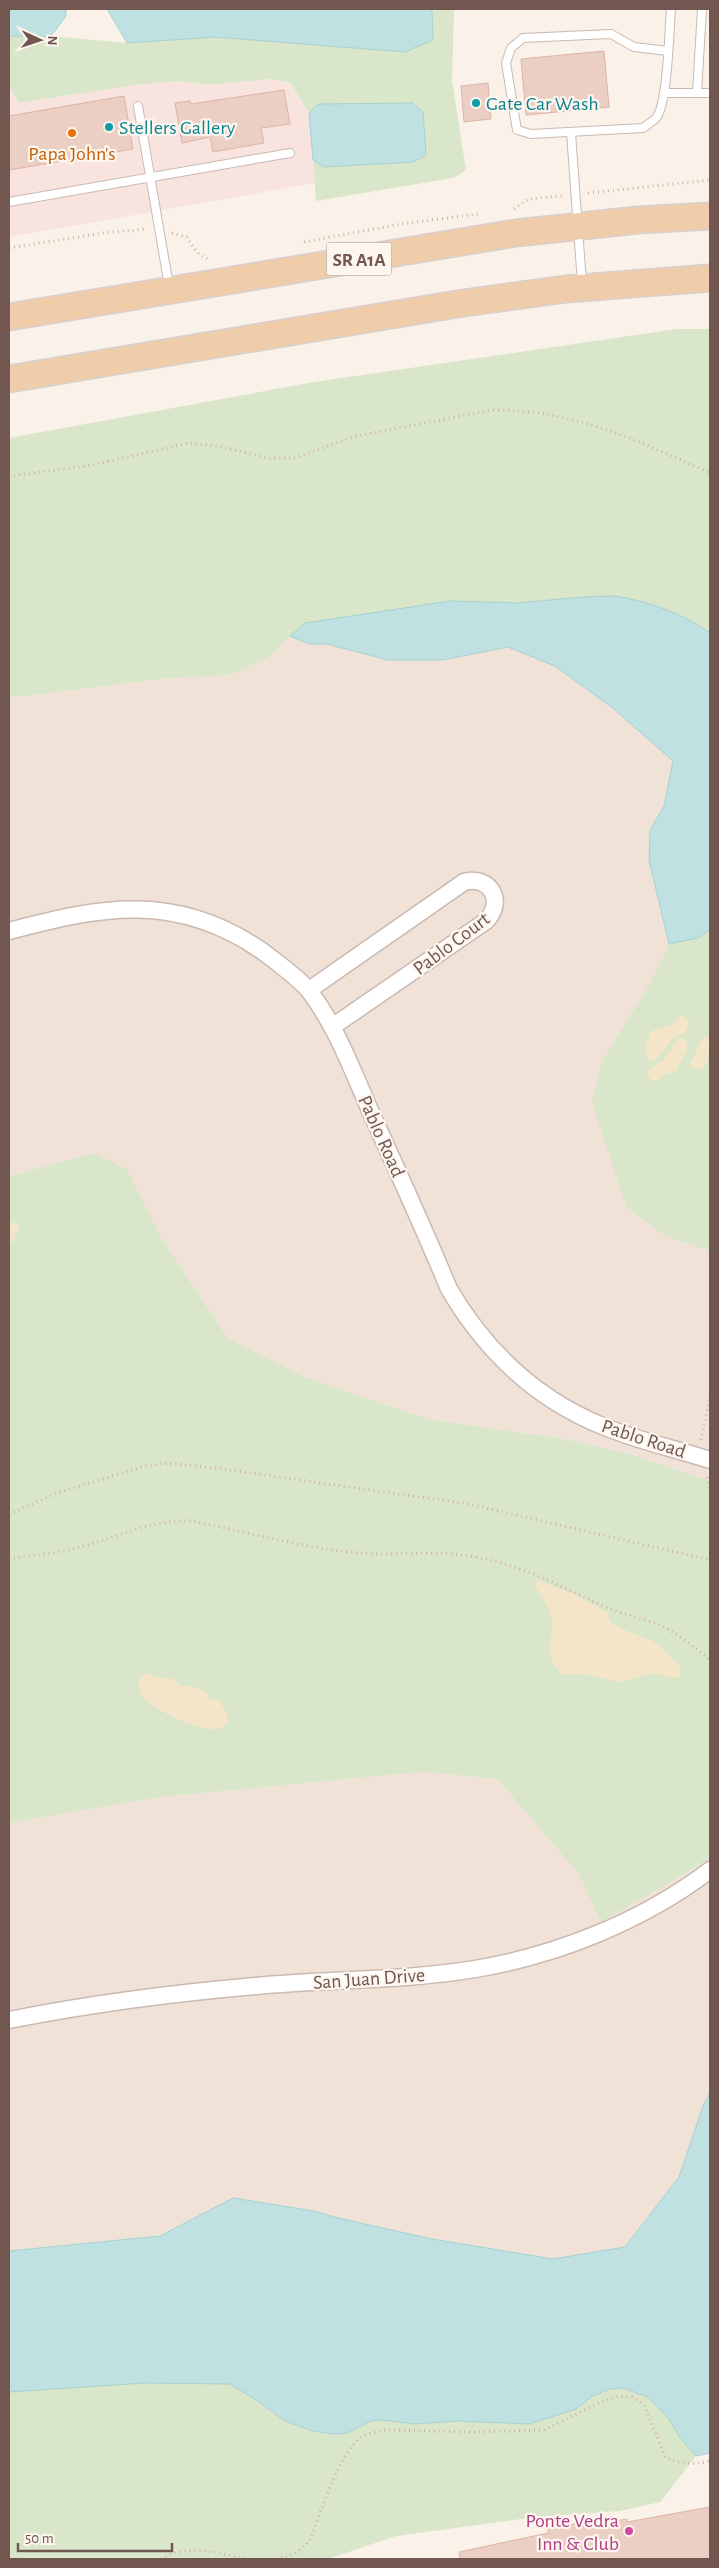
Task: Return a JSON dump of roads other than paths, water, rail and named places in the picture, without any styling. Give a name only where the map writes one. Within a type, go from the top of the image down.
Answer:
[{"type":"main road","name":"SR A1A","points":[[9,317],[516,232],[578,228],[638,220],[710,216]]},
{"type":"main road","points":[[9,378],[457,304],[583,288],[710,278]]},
{"type":"street","name":"Pablo Court","points":[[309,990],[464,882],[479,882],[491,890],[496,900],[495,910],[486,922],[332,1027]]},
{"type":"street","name":"Pablo Road","points":[[9,931],[80,913],[119,908],[170,912],[208,923],[252,944],[274,960],[309,990],[332,1027],[449,1289],[467,1320],[484,1342],[511,1369],[572,1412],[606,1428],[710,1460]]},
{"type":"street","name":"San Juan Drive","points":[[9,2020],[153,1997],[248,1986],[421,1975],[475,1969],[533,1956],[619,1924],[661,1902],[710,1870]]},
{"type":"lane","points":[[668,51],[634,47],[611,34],[523,38],[511,48],[506,63],[517,130],[531,134],[643,128],[657,117],[664,94],[668,51],[671,9]]},
{"type":"lane","points":[[696,92],[702,9]]},
{"type":"lane","points":[[664,94],[710,93]]},
{"type":"lane","points":[[138,106],[170,290]]},
{"type":"lane","points":[[571,133],[583,288]]},
{"type":"lane","points":[[9,202],[290,153]]},
{"type":"water","points":[[9,9],[66,9],[66,16],[51,36],[9,36]]},
{"type":"water","points":[[107,9],[432,9],[433,40],[405,52],[215,37],[127,43]]},
{"type":"water","points":[[413,103],[423,112],[426,155],[413,162],[324,167],[313,160],[309,113],[318,104]]},
{"type":"water","points":[[614,596],[664,609],[688,619],[710,633],[710,930],[698,938],[669,944],[649,860],[650,830],[664,806],[673,761],[614,709],[555,666],[508,647],[442,660],[388,660],[327,644],[309,644],[290,636],[305,623],[450,601],[519,603]]},
{"type":"water","points":[[710,2092],[710,2453],[696,2456],[680,2438],[669,2419],[648,2397],[623,2388],[610,2389],[591,2397],[576,2409],[529,2424],[457,2421],[415,2424],[383,2420],[371,2421],[347,2433],[334,2434],[313,2431],[285,2421],[258,2401],[230,2384],[144,2383],[9,2392],[9,2251],[160,2236],[233,2198],[314,2211],[432,2239],[553,2259],[625,2247],[679,2177],[703,2106]]},
{"type":"place","name":"Gate Car Wash","points":[[476,103]]},
{"type":"place","name":"Stellers Gallery","points":[[109,127]]},
{"type":"place","name":"Papa John's","points":[[72,133]]},
{"type":"place","name":"Ponte Vedra Inn & Club","points":[[629,2531]]}]
